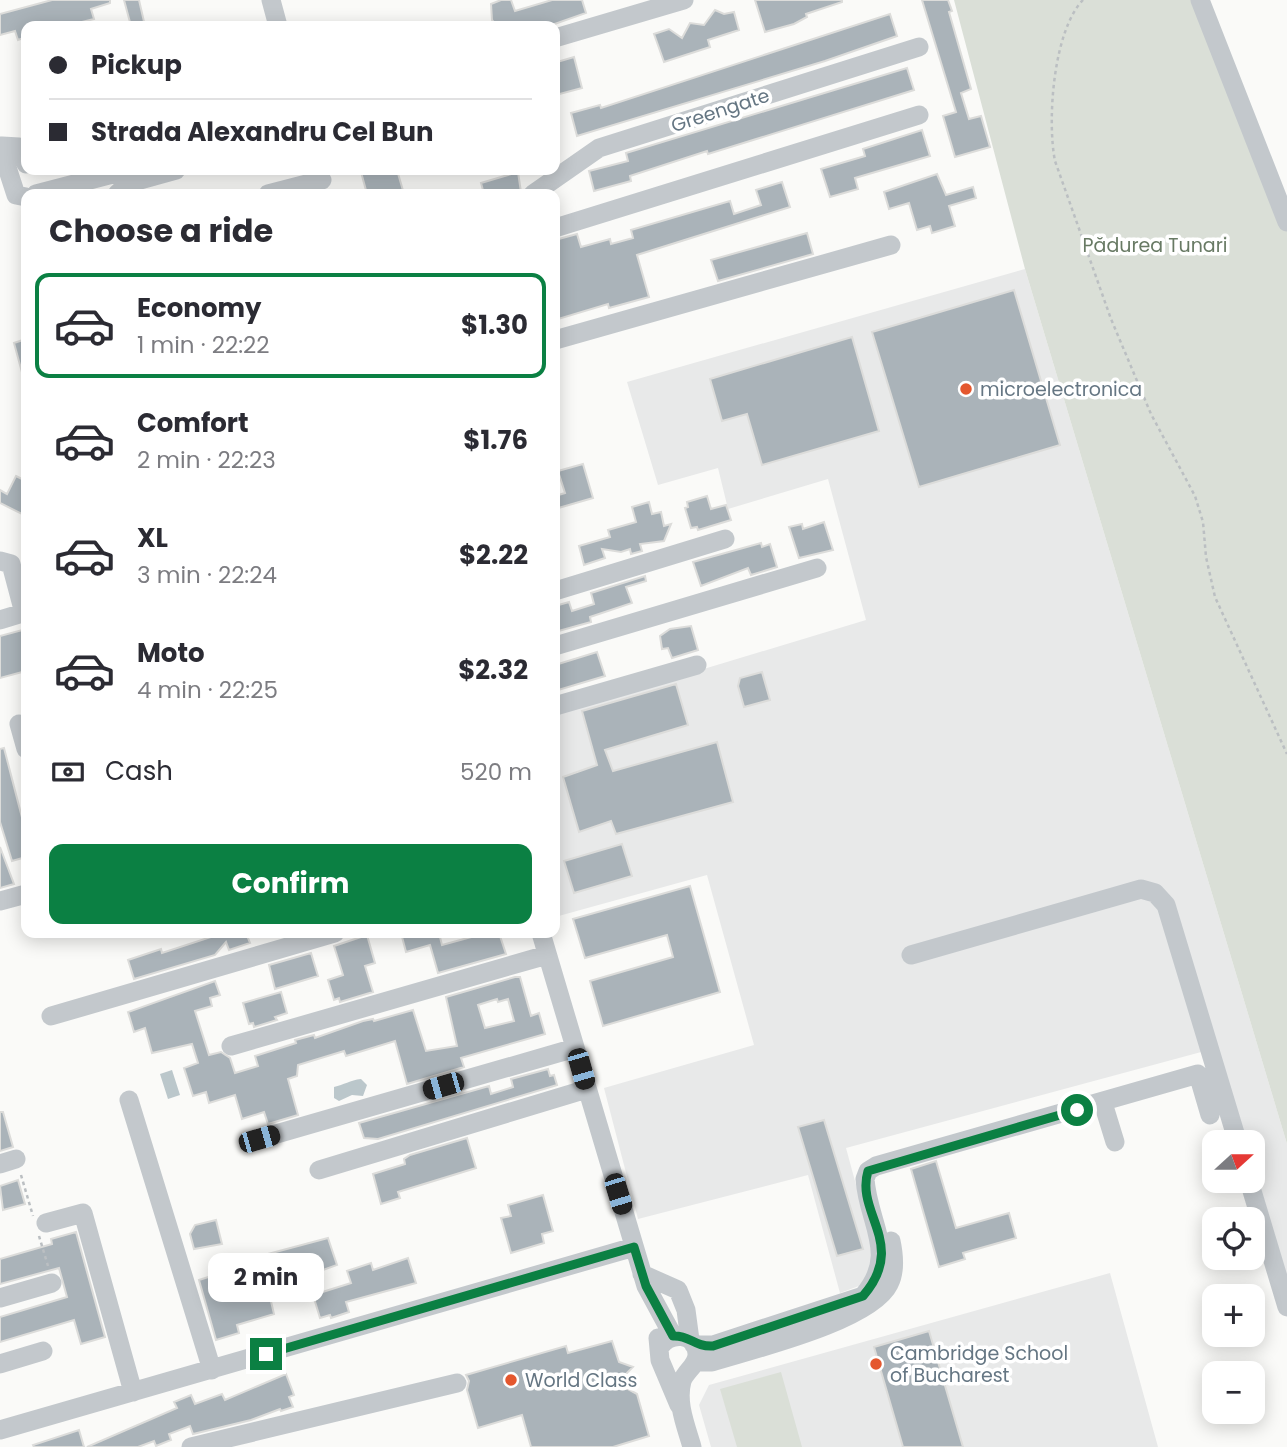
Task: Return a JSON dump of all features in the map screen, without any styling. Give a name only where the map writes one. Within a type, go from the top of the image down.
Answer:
[{"type":"street","points":[[271,0],[277,21]]},
{"type":"street","points":[[560,37],[684,0]]},
{"type":"street","points":[[1200,0],[1287,222]]},
{"type":"street","name":"Greengate","points":[[540,189],[599,148],[919,47]]},
{"type":"street","points":[[560,226],[919,115]]},
{"type":"street","points":[[21,151],[19,146],[1,146],[16,195],[21,196]]},
{"type":"street","points":[[55,189],[109,175]]},
{"type":"street","points":[[122,189],[129,183],[158,175]]},
{"type":"street","points":[[289,189],[323,181]]},
{"type":"street","points":[[560,339],[891,245]]},
{"type":"street","points":[[560,589],[725,539]]},
{"type":"street","points":[[0,561],[11,564],[21,599]]},
{"type":"street","points":[[560,645],[817,568]]},
{"type":"street","points":[[0,620],[21,614]]},
{"type":"street","points":[[560,705],[697,665]]},
{"type":"street","points":[[19,724],[21,731]]},
{"type":"street","points":[[911,955],[1141,889],[1155,894],[1166,905],[1207,1072],[1232,1130]]},
{"type":"street","points":[[0,901],[21,895]]},
{"type":"street","points":[[51,1016],[318,938]]},
{"type":"street","points":[[542,938],[644,1280],[680,1352],[712,1362],[850,1317],[873,1303],[889,1285],[894,1269],[893,1250],[877,1187],[876,1166],[1207,1072]]},
{"type":"street","points":[[231,1046],[547,955]]},
{"type":"street","points":[[259,1139],[575,1048]]},
{"type":"street","points":[[1207,1072],[1210,1115]]},
{"type":"street","points":[[319,1170],[587,1089]]},
{"type":"street","points":[[129,1100],[212,1370]]},
{"type":"street","points":[[1103,1103],[1115,1142]]},
{"type":"street","points":[[1253,1194],[1287,1307]]},
{"type":"street","points":[[46,1223],[83,1213],[134,1392]]},
{"type":"street","points":[[0,1430],[634,1247]]},
{"type":"street","points":[[644,1280],[678,1290],[689,1322],[680,1352],[682,1409],[692,1447]]},
{"type":"street","points":[[0,1298],[52,1283]]},
{"type":"street","points":[[0,1364],[43,1351]]},
{"type":"street","points":[[191,1447],[457,1383]]},
{"type":"path","points":[[1083,0],[1061,45],[1054,75],[1051,140],[1055,161],[1111,319],[1151,414],[1195,496],[1203,522],[1206,557],[1216,597],[1287,754]]},
{"type":"shaded area","points":[[1025,269],[1287,1144],[1287,1285],[1260,1194],[1265,1194],[1265,1130],[1241,1130],[1216,1048],[846,1148],[871,1240],[874,1269],[867,1283],[840,1293],[808,1175],[638,1219],[604,1088],[754,1045],[707,875],[560,916],[560,712],[866,620],[828,479],[728,509],[718,468],[658,485],[627,382]]},
{"type":"shaded area","points":[[172,1070],[180,1095],[168,1099],[160,1074]]},
{"type":"shaded area","points":[[361,1079],[367,1085],[363,1096],[352,1095],[339,1101],[334,1098],[334,1087]]},
{"type":"shaded area","points":[[1110,1273],[1158,1447],[711,1447],[699,1405],[709,1385]]},
{"type":"green space","name":"Pădurea Tunari","points":[[954,0],[1200,0],[1287,222],[1287,1144],[1025,269]]},
{"type":"green space","points":[[781,1372],[802,1447],[737,1447],[720,1389]]},
{"type":"building","points":[[52,0],[110,0],[110,3],[91,9],[94,19],[86,21],[21,21],[21,39],[18,40],[15,31],[0,35],[0,14]]},
{"type":"building","points":[[124,0],[139,0],[144,21],[130,21]]},
{"type":"building","points":[[511,0],[515,11],[552,0],[582,0],[586,13],[560,22],[493,21],[491,4]]},
{"type":"building","points":[[755,0],[842,2],[806,14],[807,17],[794,24],[765,32]]},
{"type":"building","points":[[922,0],[948,0],[971,89],[961,93],[969,119],[981,116],[990,147],[955,157],[943,116],[956,112]]},
{"type":"building","points":[[715,10],[724,14],[734,12],[739,30],[708,40],[710,47],[664,62],[654,34],[669,29],[682,38],[690,23],[704,25]]},
{"type":"building","points":[[890,14],[897,36],[825,61],[577,136],[571,113],[600,105],[601,108]]},
{"type":"building","points":[[574,57],[582,88],[560,94],[560,61]]},
{"type":"building","points":[[907,68],[914,90],[708,154],[707,151],[630,176],[631,181],[594,191],[589,171],[628,161],[626,153]]},
{"type":"building","points":[[922,130],[930,156],[855,178],[858,189],[830,197],[821,169],[865,156],[863,149]]},
{"type":"building","points":[[937,174],[946,195],[973,187],[976,198],[949,206],[955,226],[932,233],[930,226],[917,230],[909,203],[889,209],[884,192]]},
{"type":"building","points":[[362,175],[398,175],[403,189],[366,189]]},
{"type":"building","points":[[508,175],[518,175],[521,189],[483,189],[481,183]]},
{"type":"building","points":[[782,182],[790,207],[637,255],[649,297],[609,308],[608,304],[560,318],[560,239],[577,234],[581,247],[610,239],[611,244],[633,238],[631,230],[730,201],[734,214],[761,205],[756,190]]},
{"type":"building","points":[[807,233],[813,254],[718,281],[711,260]]},
{"type":"building","name":"microelectronica","points":[[1014,290],[1060,445],[919,487],[872,332]]},
{"type":"building","points":[[852,337],[879,431],[762,465],[747,414],[722,421],[710,379]]},
{"type":"building","points":[[21,341],[21,369],[14,343]]},
{"type":"building","points":[[583,464],[593,498],[560,508],[560,494],[565,493],[560,470]]},
{"type":"building","points":[[16,476],[21,478],[21,514],[0,503],[0,490],[7,494]]},
{"type":"building","points":[[707,496],[711,509],[726,505],[731,520],[698,530],[697,527],[691,528],[685,508],[688,507],[687,502]]},
{"type":"building","points":[[649,502],[652,514],[661,512],[664,526],[671,524],[664,541],[640,544],[642,551],[631,554],[630,549],[621,552],[602,549],[605,558],[584,565],[579,546],[610,537],[608,530],[636,522],[632,507]]},
{"type":"building","points":[[824,522],[833,550],[799,558],[789,527],[802,524],[803,529]]},
{"type":"building","points":[[761,543],[762,547],[770,544],[777,567],[751,575],[748,568],[701,586],[693,562]]},
{"type":"building","points":[[645,576],[646,581],[626,587],[632,603],[590,617],[591,622],[560,631],[560,605],[569,602],[572,611],[594,604],[591,593]]},
{"type":"building","points":[[691,626],[698,650],[672,658],[668,648],[662,649],[660,636],[670,629]]},
{"type":"building","points":[[21,630],[21,672],[0,678],[0,636]]},
{"type":"building","points":[[597,652],[605,676],[560,690],[560,663]]},
{"type":"building","points":[[762,672],[770,700],[744,707],[738,686],[740,678]]},
{"type":"building","points":[[676,684],[688,725],[605,750],[613,771],[717,742],[733,802],[616,834],[611,821],[579,832],[563,777],[597,765],[582,711]]},
{"type":"building","points":[[4,748],[21,814],[21,858],[12,861],[0,822],[0,749]]},
{"type":"building","points":[[622,844],[632,876],[574,893],[564,861]]},
{"type":"building","points":[[0,847],[14,884],[0,888]]},
{"type":"building","points":[[690,886],[720,992],[603,1026],[590,981],[673,957],[667,935],[585,958],[573,919]]},
{"type":"building","points":[[208,938],[248,938],[250,943],[229,950],[226,942],[215,955],[134,979],[128,960],[161,949],[162,953]]},
{"type":"building","points":[[358,938],[368,938],[375,963],[365,966],[373,992],[340,1002],[339,998],[334,1000],[328,980],[343,975],[334,946]]},
{"type":"building","points":[[402,938],[440,938],[442,945],[468,938],[501,938],[506,954],[438,973],[430,945],[406,952]]},
{"type":"building","points":[[311,953],[318,976],[275,989],[269,965]]},
{"type":"building","points":[[520,977],[531,1016],[539,1013],[545,1034],[461,1058],[464,1067],[407,1084],[395,1041],[346,1056],[344,1051],[298,1065],[297,1076],[288,1079],[298,1115],[268,1124],[264,1112],[242,1119],[235,1095],[209,1103],[206,1092],[193,1096],[184,1068],[198,1063],[192,1044],[152,1053],[145,1028],[134,1032],[128,1012],[215,981],[220,995],[210,998],[212,1006],[195,1011],[209,1055],[221,1052],[230,1058],[235,1073],[258,1066],[255,1056],[296,1043],[295,1040],[314,1035],[315,1038],[363,1021],[374,1021],[413,1010],[426,1051],[457,1046],[446,997]],"holes":[[[497,999],[498,1002],[508,999],[514,1021],[485,1028],[478,1005]]]},
{"type":"building","points":[[281,992],[287,1013],[275,1017],[277,1020],[254,1027],[253,1023],[249,1024],[243,1003]]},
{"type":"building","points":[[548,1069],[550,1076],[554,1075],[557,1085],[378,1139],[364,1138],[359,1123],[489,1086],[491,1094],[513,1087],[511,1079]]},
{"type":"building","points":[[0,1112],[3,1112],[13,1147],[0,1151]]},
{"type":"building","points":[[824,1120],[863,1249],[837,1256],[798,1127]]},
{"type":"building","points":[[467,1138],[476,1168],[398,1192],[400,1198],[381,1204],[373,1174],[405,1164],[404,1159],[410,1155]]},
{"type":"building","points":[[936,1161],[956,1228],[1009,1213],[1016,1238],[963,1253],[965,1259],[939,1267],[911,1169]]},
{"type":"building","points":[[18,1180],[25,1204],[3,1210],[0,1186]]},
{"type":"building","points":[[543,1195],[553,1231],[542,1234],[544,1243],[511,1253],[501,1218],[511,1216],[508,1205]]},
{"type":"building","points":[[216,1220],[222,1244],[194,1249],[190,1234],[195,1225]]},
{"type":"building","points":[[76,1232],[105,1337],[81,1344],[74,1320],[0,1342],[0,1317],[67,1297],[59,1268],[0,1284],[0,1259],[52,1244],[51,1239]]},
{"type":"building","points":[[328,1238],[337,1265],[323,1270],[320,1262],[301,1268],[306,1286],[270,1297],[274,1314],[237,1325],[239,1333],[216,1340],[199,1280],[221,1273],[228,1298],[277,1283],[268,1254]]},
{"type":"building","points":[[408,1258],[416,1283],[346,1302],[349,1312],[331,1318],[330,1315],[320,1318],[313,1295],[351,1283],[347,1271],[371,1263],[373,1270]]},
{"type":"building","points":[[929,1331],[963,1447],[903,1447],[874,1347]]},
{"type":"building","points":[[612,1341],[619,1362],[633,1367],[617,1383],[637,1394],[649,1436],[613,1447],[531,1447],[522,1415],[478,1428],[467,1390],[469,1381],[466,1375],[566,1346],[568,1353]]},
{"type":"building","points":[[286,1374],[294,1395],[289,1397],[293,1407],[193,1434],[190,1426],[169,1434],[171,1440],[156,1446],[154,1441],[138,1447],[87,1447],[177,1408],[174,1402],[191,1395],[195,1404],[222,1394],[225,1400]]},
{"type":"building","points":[[79,1430],[84,1447],[33,1445]]},
{"type":"place","name":"microelectronica","points":[[966,389]]},
{"type":"place","name":"Cambridge School of Bucharest","points":[[876,1364]]},
{"type":"place","name":"World Class","points":[[511,1380]]},
{"type":"route","points":[[266,1354],[634,1247],[646,1286],[673,1336],[685,1337],[694,1345],[713,1346],[863,1296],[871,1286],[881,1263],[881,1247],[865,1179],[868,1171],[876,1166],[1077,1110]]}]
